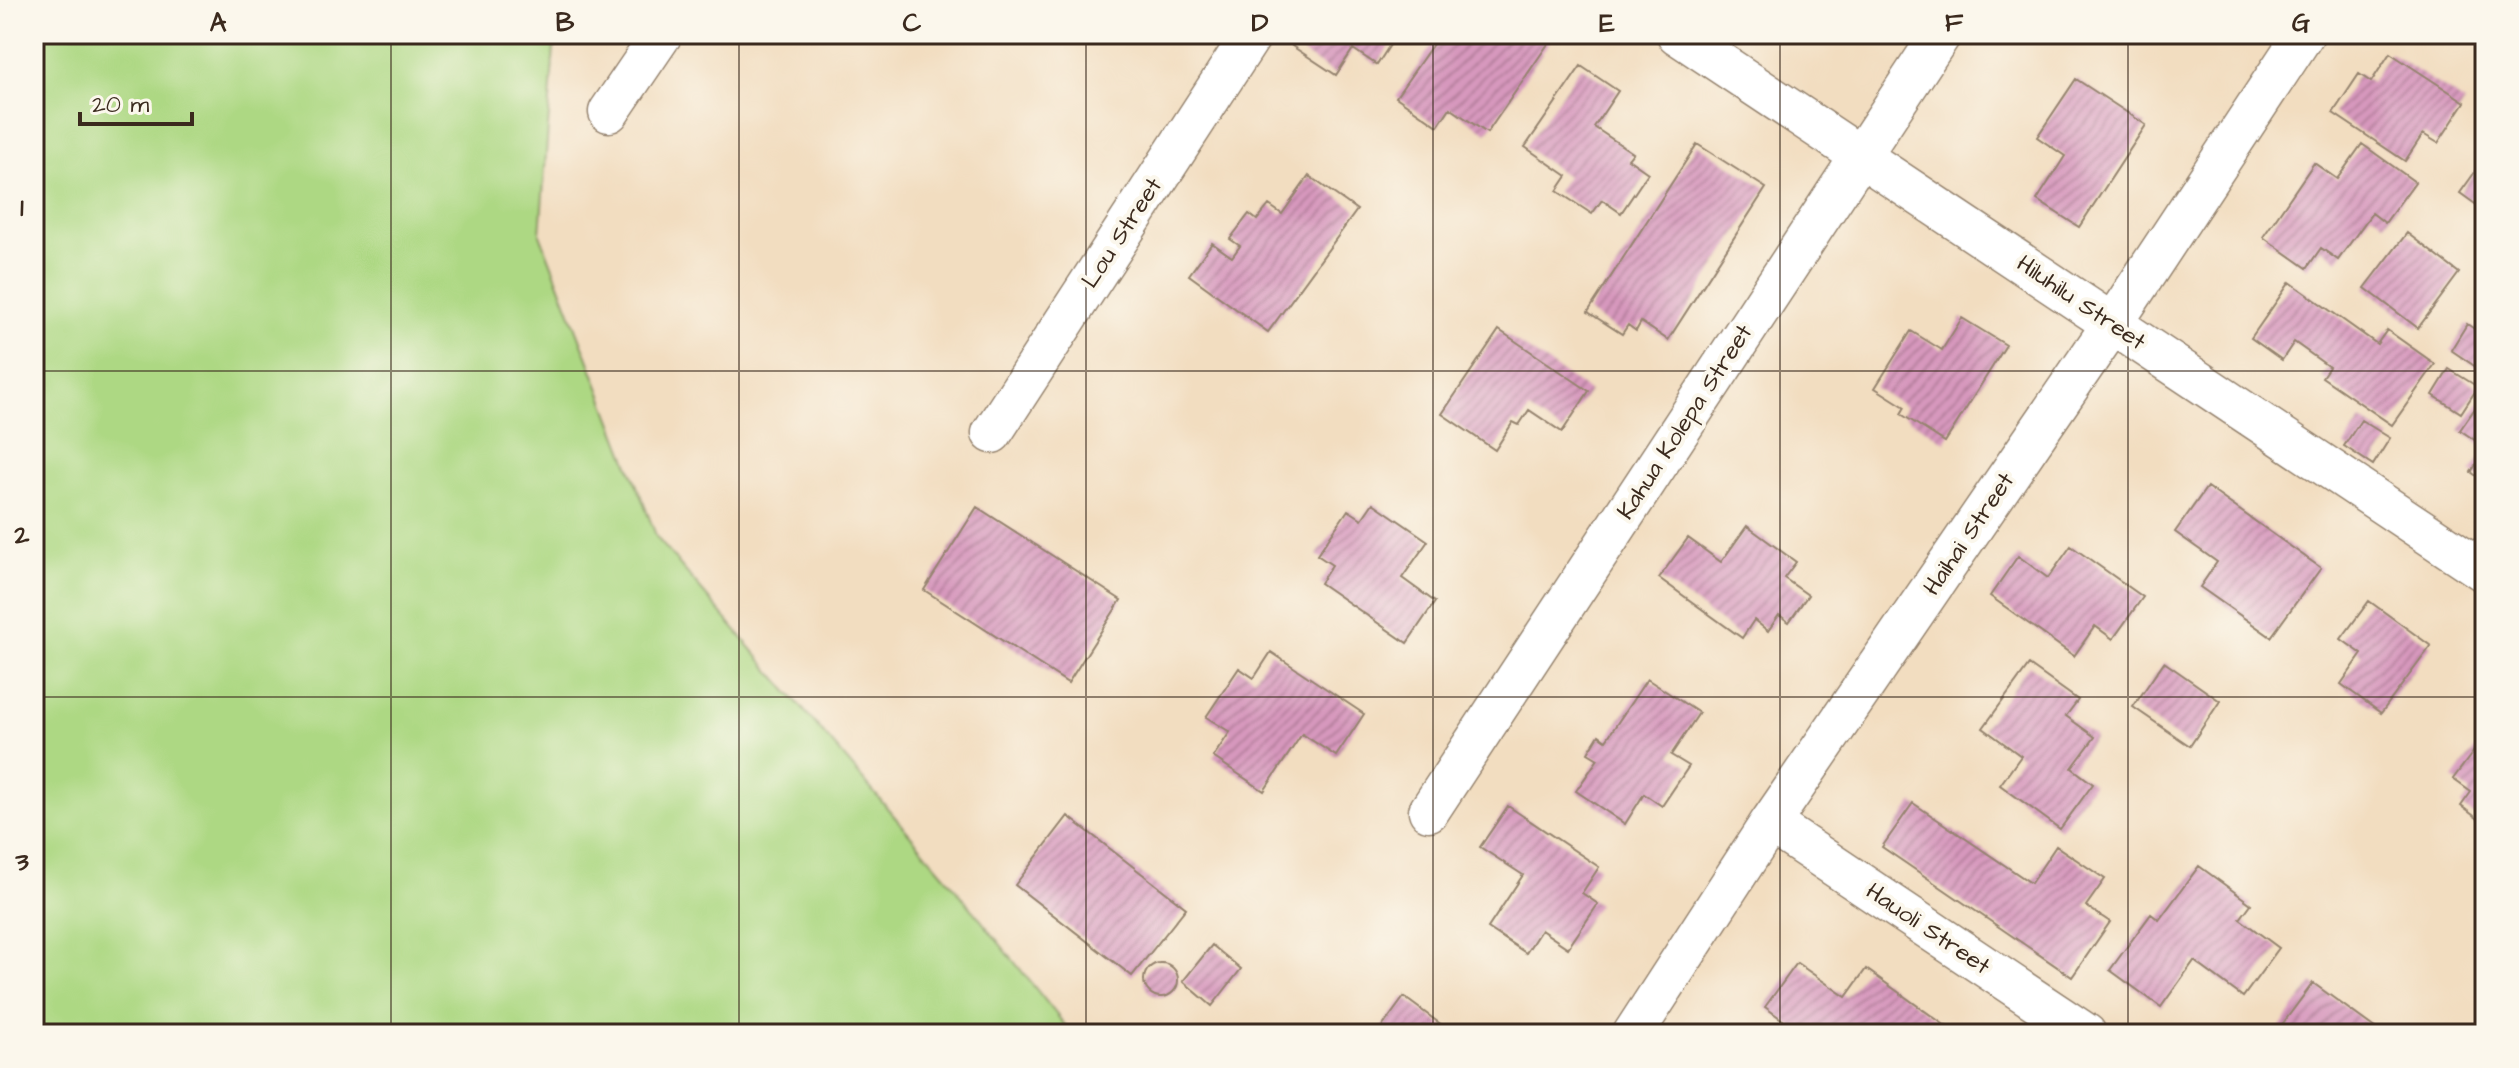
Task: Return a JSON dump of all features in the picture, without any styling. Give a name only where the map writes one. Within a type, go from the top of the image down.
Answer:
[{"type":"street","points":[[609,112],[662,34]]},
{"type":"street","name":"Lou Street","points":[[992,433],[1252,34]]},
{"type":"street","name":"Hiluhilu Street","points":[[1677,34],[2485,572]]},
{"type":"street","name":"Kahua Kolepa Street","points":[[1429,811],[1941,34]]},
{"type":"street","name":"Haihai Street","points":[[1633,1034],[1770,823],[2113,323],[2304,34]]},
{"type":"street","name":"Hauoli Street","points":[[1770,823],[2086,1034]]},
{"type":"green space","points":[[34,34],[555,34],[540,234],[657,538],[952,884],[1072,1034],[34,1034]]},
{"type":"building","points":[[1299,34],[1397,34],[1377,65],[1353,49],[1336,75],[1292,46]]},
{"type":"building","points":[[1440,34],[1482,34],[1490,39],[1493,34],[1541,34],[1550,41],[1487,133],[1450,108],[1438,126],[1396,97]]},
{"type":"building","points":[[2390,53],[2465,102],[2438,143],[2423,134],[2405,161],[2333,113],[2359,74],[2371,82]]},
{"type":"building","points":[[1581,66],[1618,91],[1594,127],[1633,153],[1628,159],[1648,173],[1621,213],[1602,200],[1592,214],[1557,191],[1567,176],[1525,147]]},
{"type":"building","points":[[2076,79],[2146,125],[2079,227],[2037,200],[2065,156],[2037,137]]},
{"type":"building","points":[[1697,144],[1766,188],[1668,340],[1641,322],[1636,331],[1628,325],[1622,334],[1588,312]]},
{"type":"building","points":[[2362,144],[2415,182],[2385,223],[2372,213],[2338,260],[2321,248],[2307,268],[2263,237],[2314,163],[2337,179]]},
{"type":"building","points":[[2485,158],[2485,211],[2460,193]]},
{"type":"building","points":[[1309,176],[1357,210],[1268,332],[1189,275],[1212,243],[1232,257],[1240,246],[1230,239],[1249,214],[1257,220],[1269,205],[1282,214]]},
{"type":"building","points":[[2407,233],[2459,273],[2418,328],[2365,288]]},
{"type":"building","points":[[2290,282],[2377,344],[2387,330],[2435,364],[2392,425],[2322,377],[2329,367],[2294,342],[2282,360],[2251,338]]},
{"type":"building","points":[[1962,318],[2006,345],[1945,442],[1901,414],[1905,407],[1875,388],[1911,331],[1942,350]]},
{"type":"building","points":[[2467,324],[2485,336],[2485,360],[2479,369],[2451,350]]},
{"type":"building","points":[[1499,330],[1589,391],[1562,432],[1529,410],[1519,425],[1513,422],[1495,450],[1442,414]]},
{"type":"building","points":[[2449,369],[2478,387],[2461,413],[2433,395]]},
{"type":"building","points":[[2485,394],[2485,447],[2460,430]]},
{"type":"building","points":[[2361,420],[2390,438],[2373,465],[2344,446]]},
{"type":"building","points":[[2485,452],[2485,482],[2471,472]]},
{"type":"building","points":[[2207,487],[2321,568],[2271,637],[2200,587],[2217,562],[2175,532]]},
{"type":"building","points":[[1373,503],[1428,541],[1402,578],[1435,602],[1407,643],[1320,583],[1332,565],[1317,555],[1348,510],[1362,519]]},
{"type":"building","points":[[977,507],[1121,600],[1068,683],[924,590]]},
{"type":"building","points":[[1747,526],[1796,562],[1784,578],[1808,595],[1789,622],[1779,615],[1768,631],[1754,620],[1742,638],[1659,578],[1688,538],[1721,562]]},
{"type":"building","points":[[2071,546],[2143,597],[2113,639],[2095,626],[2074,656],[1990,596],[2018,556],[2048,578]]},
{"type":"building","points":[[2369,601],[2431,646],[2381,713],[2341,684],[2362,654],[2341,639]]},
{"type":"building","points":[[1271,652],[1364,714],[1336,756],[1302,734],[1264,791],[1213,757],[1230,732],[1206,717],[1239,668],[1254,678]]},
{"type":"building","points":[[2164,662],[2220,701],[2190,746],[2133,707]]},
{"type":"building","points":[[2029,665],[2078,700],[2066,716],[2095,737],[2072,768],[2093,784],[2060,829],[2000,785],[2021,756],[1983,728]]},
{"type":"building","points":[[1647,679],[1699,713],[1671,755],[1689,766],[1662,806],[1644,794],[1625,824],[1576,791],[1598,759],[1588,753],[1599,735],[1606,740]]},
{"type":"building","points":[[2485,736],[2485,824],[2461,806],[2471,792],[2453,779]]},
{"type":"building","points":[[1913,803],[2031,883],[2056,846],[2105,879],[2086,906],[2110,922],[2072,977],[1882,847]]},
{"type":"building","points":[[1508,806],[1599,867],[1582,893],[1598,904],[1568,948],[1541,930],[1526,953],[1488,928],[1523,875],[1480,847]]},
{"type":"building","points":[[1068,816],[1186,908],[1132,976],[1015,885]]},
{"type":"building","points":[[2199,866],[2251,904],[2240,919],[2279,948],[2243,997],[2194,961],[2161,1007],[2110,970],[2151,914],[2159,920]]},
{"type":"building","points":[[1212,945],[1241,969],[1212,1006],[1183,981]]},
{"type":"building","points":[[1161,963],[1173,968],[1178,980],[1173,992],[1161,997],[1149,992],[1144,980],[1149,968]]},
{"type":"building","points":[[1797,963],[1846,997],[1866,969],[1957,1034],[1802,1034],[1765,1007]]},
{"type":"building","points":[[2313,983],[2383,1034],[2275,1034]]},
{"type":"building","points":[[1404,997],[1454,1034],[1377,1034]]}]
